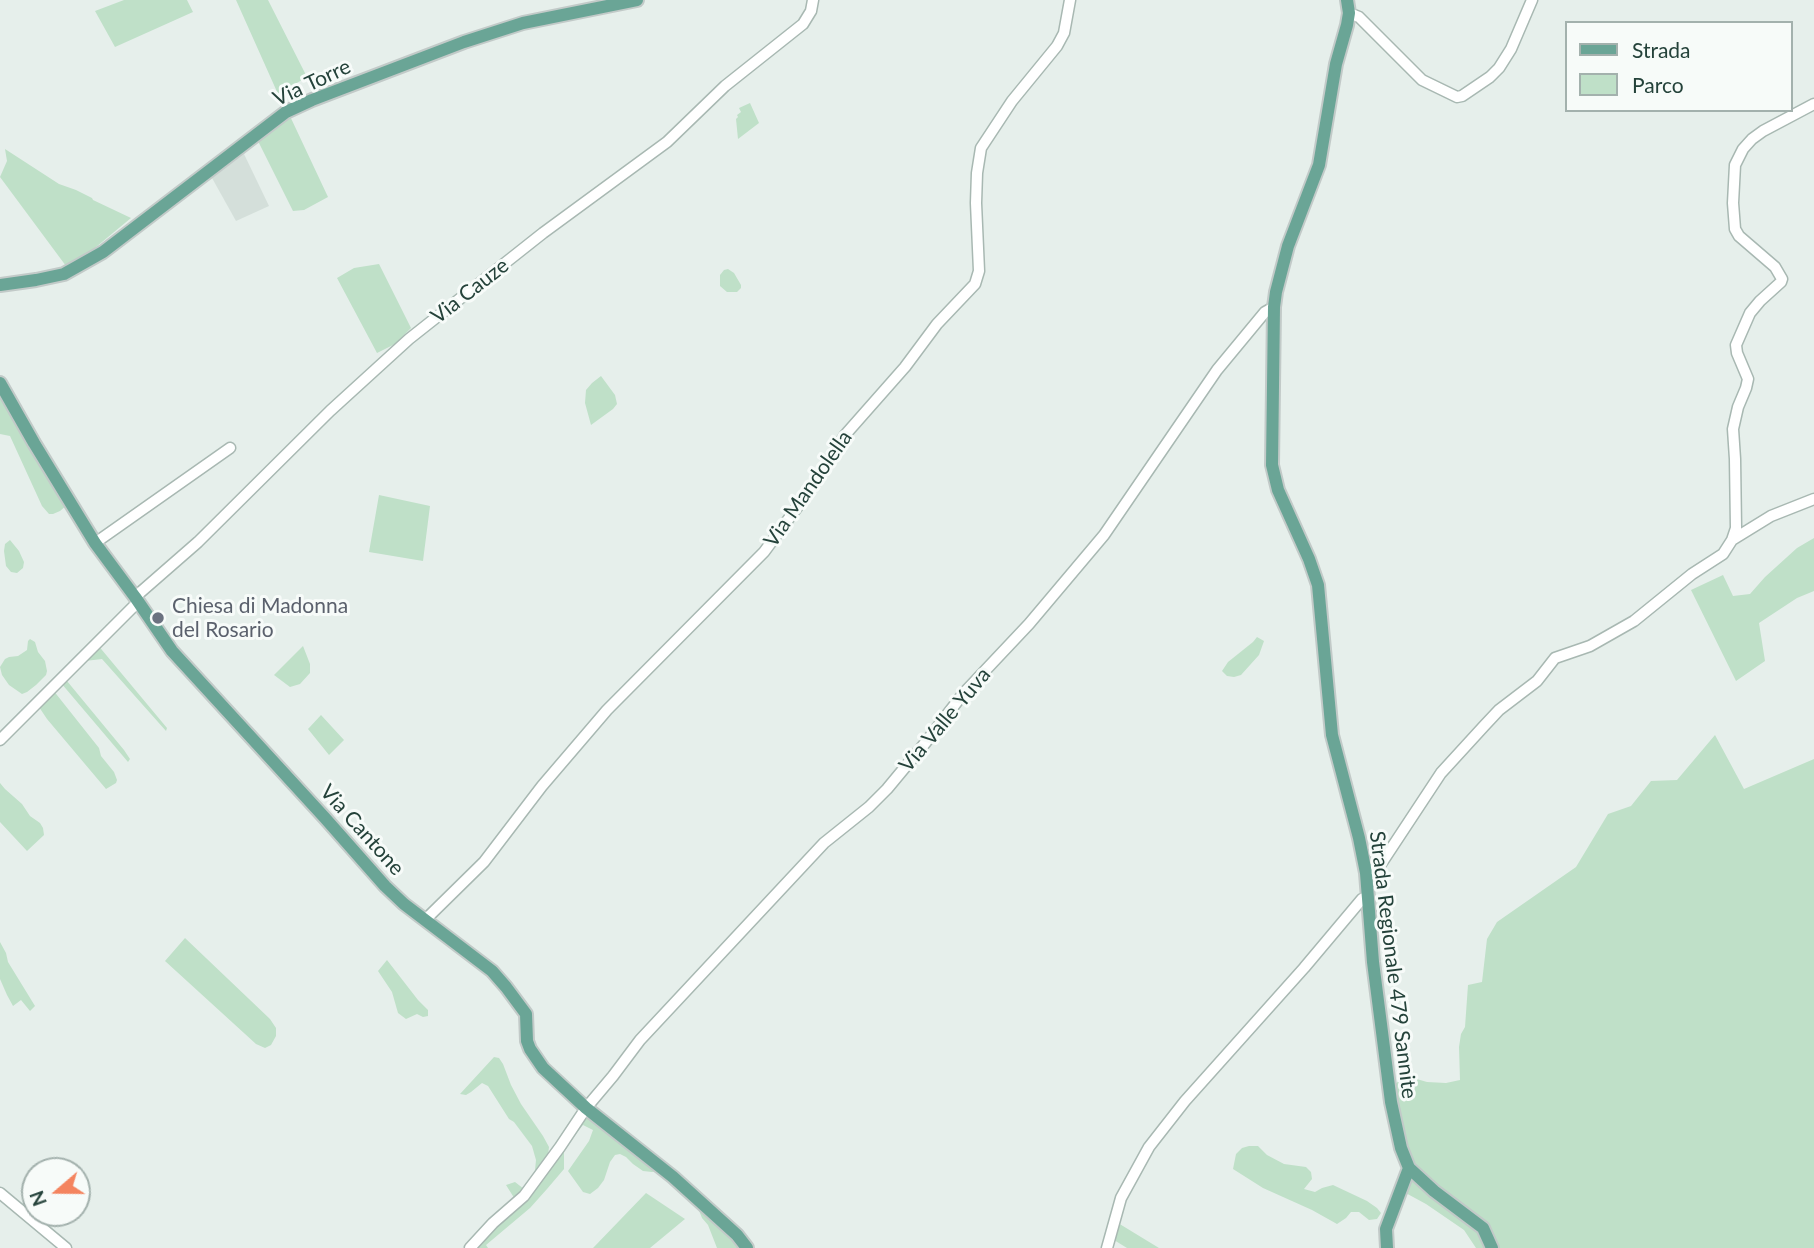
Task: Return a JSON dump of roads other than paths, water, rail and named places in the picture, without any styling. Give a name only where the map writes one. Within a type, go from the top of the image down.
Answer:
[{"type":"main road","name":"Via Torre","points":[[0,285],[36,281],[64,274],[103,252],[286,113],[312,100],[464,42],[523,23],[637,0]]},
{"type":"main road","name":"Strada Regionale 479 Sannite","points":[[1348,7],[1319,166],[1282,264],[1274,307],[1272,465],[1278,490],[1318,585],[1332,735],[1366,873],[1373,962],[1391,1102],[1401,1148],[1409,1168],[1434,1191],[1483,1228],[1492,1248]]},
{"type":"main road","name":"Via Cantone","points":[[0,383],[95,543],[172,651],[385,886],[492,971],[526,1014],[527,1041],[543,1068],[586,1108],[673,1177],[737,1235],[747,1248]]},
{"type":"main road","points":[[1387,1248],[1386,1229],[1409,1168]]},
{"type":"street","name":"Via Cauze","points":[[0,740],[137,599],[330,411],[410,339],[543,233],[667,142],[724,86],[803,24],[811,11],[813,0]]},
{"type":"street","name":"Via Mandolella","points":[[425,920],[484,862],[542,786],[607,710],[764,552],[813,486],[845,435],[905,367],[937,324],[975,284],[979,271],[976,203],[981,148],[1012,101],[1057,46],[1064,33],[1070,0]]},
{"type":"street","points":[[1348,7],[1422,80],[1457,97],[1490,78],[1499,68],[1511,49],[1532,0]]},
{"type":"street","points":[[1366,873],[1379,867],[1441,773],[1499,710],[1537,681],[1555,659],[1590,646],[1634,621],[1692,574],[1723,554],[1732,540],[1736,528],[1733,429],[1748,379],[1736,345],[1750,313],[1782,282],[1775,267],[1739,236],[1735,229],[1735,165],[1752,139],[1814,104]]},
{"type":"street","name":"Via Valle Yuva","points":[[470,1248],[524,1196],[586,1108],[640,1040],[824,843],[887,789],[963,694],[1029,624],[1104,535],[1217,370],[1265,312],[1274,307]]},
{"type":"street","points":[[95,543],[230,449]]},
{"type":"street","points":[[1732,540],[1771,516],[1814,499]]},
{"type":"street","points":[[1107,1248],[1121,1198],[1149,1147],[1185,1101],[1368,895]]},
{"type":"street","points":[[0,1193],[66,1248]]},
{"type":"place","name":"Chiesa di Madonna del Rosario","points":[[158,618]]}]
